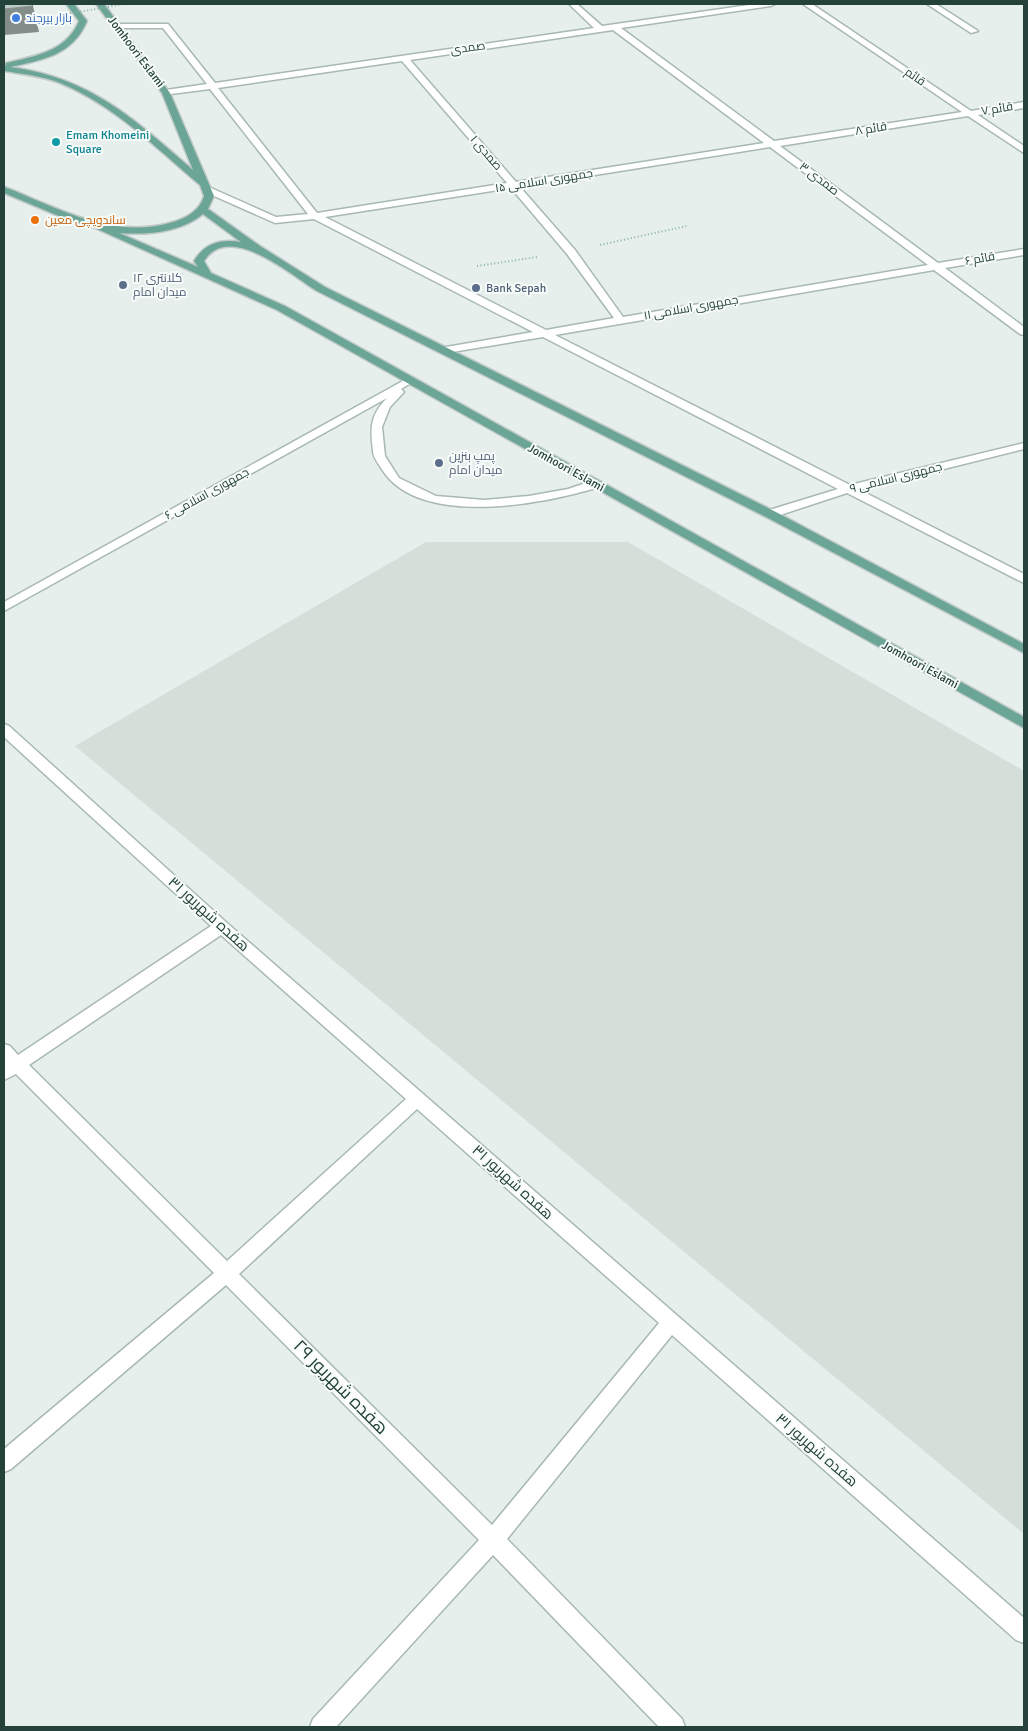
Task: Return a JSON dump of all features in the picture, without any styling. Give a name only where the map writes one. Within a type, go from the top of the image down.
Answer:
[{"type":"main road","name":"Jomhoori Eslami","points":[[4,67],[42,58],[65,46],[80,32],[83,21],[70,4]]},
{"type":"main road","name":"Jomhoori Eslami","points":[[100,4],[166,93],[206,187]]},
{"type":"main road","points":[[4,67],[42,74],[77,86],[114,109],[206,187],[207,202],[202,209],[188,220],[158,229],[125,232],[100,228],[4,190]]},
{"type":"main road","points":[[202,209],[256,248],[321,289],[770,514],[1024,649]]},
{"type":"main road","name":"Jomhoori Eslami","points":[[100,228],[281,308],[1024,722]]},
{"type":"main road","points":[[207,275],[199,261],[204,252],[216,244],[234,244],[256,248]]},
{"type":"street","points":[[573,4],[600,29]]},
{"type":"street","name":"صمدی","points":[[166,93],[771,4]]},
{"type":"street","name":"قائم","points":[[807,4],[1024,150]]},
{"type":"street","points":[[931,4],[974,31]]},
{"type":"street","points":[[117,26],[165,26],[315,216],[1024,579]]},
{"type":"street","name":"صمدی ۳","points":[[614,27],[1024,332]]},
{"type":"street","name":"صمدی ۱","points":[[404,58],[571,252],[620,320]]},
{"type":"street","name":"قائم ۷","points":[[970,114],[1024,105]]},
{"type":"street","name":"قائم ۸","points":[[772,145],[970,114]]},
{"type":"street","name":"جمهوری اسلامی ۱۵","points":[[206,187],[275,220],[315,216],[772,145]]},
{"type":"street","name":"قائم ۶","points":[[936,267],[1024,252]]},
{"type":"street","name":"جمهوری اسلامی ۱۱","points":[[446,350],[936,267]]},
{"type":"street","points":[[410,380],[385,406],[376,427],[379,456],[396,480],[433,499],[484,504],[529,500],[570,492],[595,484]]},
{"type":"street","name":"جمهوری اسلامی ۶","points":[[4,608],[410,380]]},
{"type":"street","name":"جمهوری اسلامی ۹","points":[[770,514],[849,489],[1024,446]]},
{"type":"street","name":"هفده شهریور ۳۱","points":[[4,729],[222,927],[1024,1632]]},
{"type":"street","points":[[8,1063],[222,927]]},
{"type":"street","name":"هفده شهریور ۲۹","points":[[8,1063],[227,1273],[493,1540],[674,1727]]},
{"type":"street","points":[[4,1462],[227,1273],[418,1098]]},
{"type":"street","points":[[321,1727],[493,1540],[671,1322]]},
{"type":"path","points":[[45,27],[39,19],[124,4]]},
{"type":"shaded area","points":[[426,542],[628,542],[1024,771],[1024,1534],[75,746]]},
{"type":"building","points":[[4,4],[31,4],[33,6],[4,9]]},
{"type":"place","name":"بازار بیرجند","points":[[16,18]]},
{"type":"place","name":"Emam Khomeini Square","points":[[56,142]]},
{"type":"place","name":"ساندویچی معین","points":[[35,220]]},
{"type":"place","name":"کلانتری ۱۲ میدان امام","points":[[123,285]]},
{"type":"place","name":"Bank Sepah","points":[[476,288]]},
{"type":"place","name":"پمپ بنزین میدان امام","points":[[439,463]]}]
